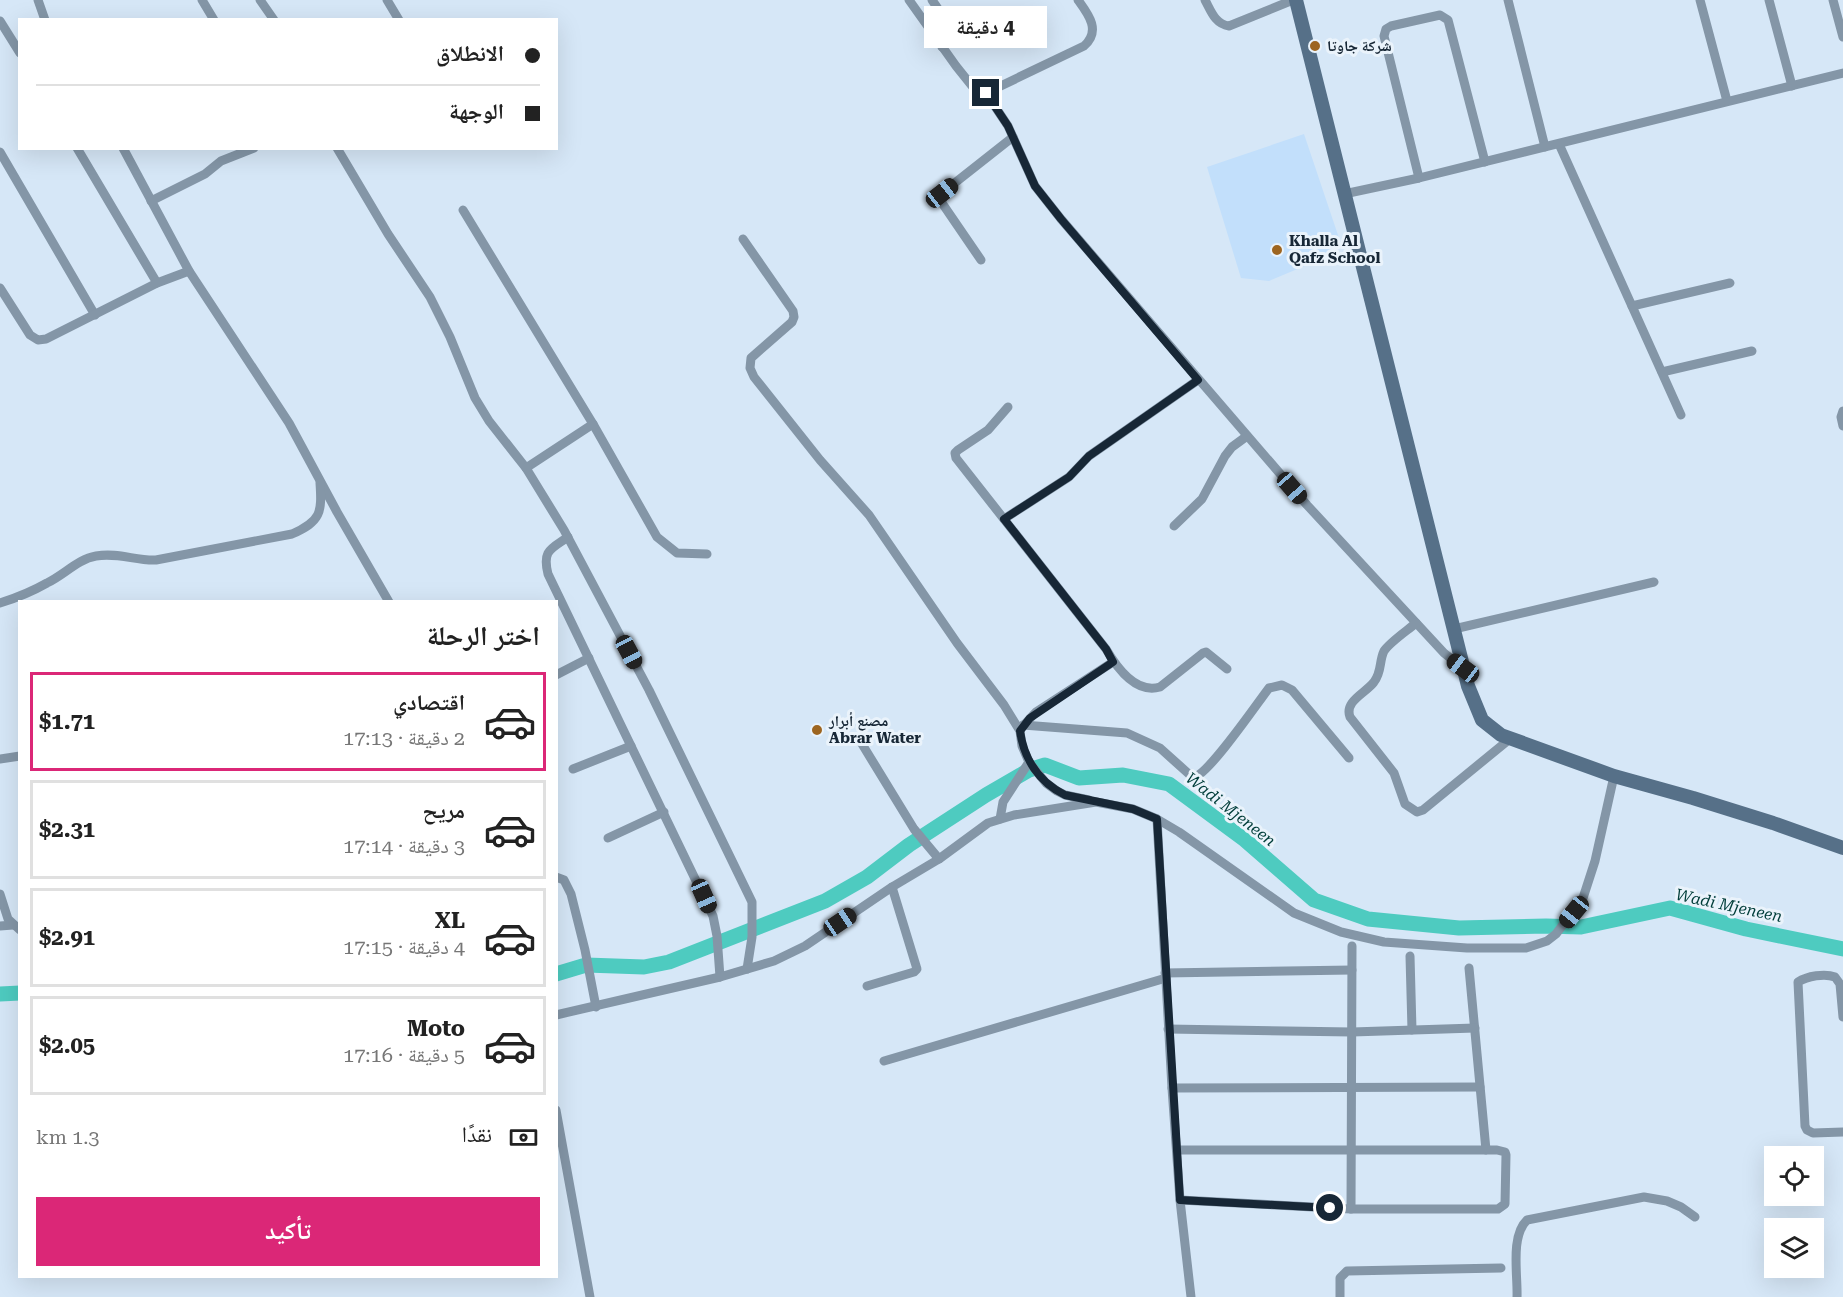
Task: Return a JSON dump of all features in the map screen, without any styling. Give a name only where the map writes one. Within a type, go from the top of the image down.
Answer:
[{"type":"street","points":[[38,0],[44,18]]},
{"type":"street","points":[[202,0],[213,18]]},
{"type":"street","points":[[260,0],[273,18]]},
{"type":"street","points":[[387,0],[398,18]]},
{"type":"street","points":[[909,0],[972,86],[986,93],[1013,137],[1035,186],[1061,219],[1307,505],[1444,653],[1463,668]]},
{"type":"street","points":[[932,0],[948,27],[947,41],[942,46]]},
{"type":"street","points":[[986,93],[1084,46],[1089,41],[1092,35],[1091,20],[1078,0]]},
{"type":"street","points":[[1205,0],[1215,18],[1220,23],[1229,26],[1295,0],[1463,668],[1472,700],[1482,720],[1491,729],[1511,738],[1614,776],[1703,801],[1843,848]]},
{"type":"street","points":[[1508,0],[1545,147]]},
{"type":"street","points":[[1700,0],[1727,101]]},
{"type":"street","points":[[1769,0],[1792,86]]},
{"type":"street","points":[[1833,0],[1843,38]]},
{"type":"street","points":[[1419,178],[1384,36],[1386,29],[1391,26],[1440,15],[1448,20],[1485,162]]},
{"type":"street","points":[[0,21],[18,50]]},
{"type":"street","points":[[1344,194],[1485,162],[1843,73]]},
{"type":"street","points":[[981,260],[940,197],[942,193],[1013,137]]},
{"type":"street","points":[[1559,144],[1681,415]]},
{"type":"street","points":[[78,150],[157,283]]},
{"type":"street","points":[[124,150],[189,271],[268,389],[388,600]]},
{"type":"street","points":[[151,201],[205,174],[227,158],[249,150]]},
{"type":"street","points":[[338,150],[388,234],[430,297],[480,406],[526,468],[568,537],[649,690],[750,896],[753,915],[747,969]]},
{"type":"street","points":[[0,152],[95,315]]},
{"type":"street","points":[[463,210],[593,424],[657,537],[677,553],[707,554]]},
{"type":"street","points":[[743,239],[794,311],[792,322],[751,358],[750,368],[754,377],[820,460],[869,515],[957,643],[1022,728],[1022,746],[1029,762],[1046,783],[1065,795],[1133,809],[1157,819],[1294,913],[1356,936],[1377,941],[1423,945],[1516,949],[1538,945],[1556,934],[1583,898],[1589,883],[1614,776]]},
{"type":"street","points":[[0,288],[30,335],[38,340],[46,339],[157,283],[189,271]]},
{"type":"street","points":[[1632,306],[1730,283]]},
{"type":"street","points":[[1662,372],[1752,351]]},
{"type":"street","points":[[1004,519],[1069,477],[1089,456],[1198,380]]},
{"type":"street","points":[[1008,407],[988,430],[955,453],[956,458],[1106,649],[1113,662],[1137,685],[1152,689],[1160,687],[1203,652],[1227,669]]},
{"type":"street","points":[[1843,411],[1841,417],[1843,426]]},
{"type":"street","points":[[526,468],[593,424]]},
{"type":"street","points":[[1174,526],[1202,499],[1225,456],[1247,436]]},
{"type":"street","points":[[0,603],[46,584],[93,556],[122,555],[156,560],[292,534],[319,516],[320,478]]},
{"type":"street","points":[[568,537],[548,552],[545,561],[548,574],[713,916],[720,977]]},
{"type":"street","points":[[1454,629],[1654,582]]},
{"type":"street","points":[[558,614],[566,611]]},
{"type":"street","points":[[1416,623],[1385,650],[1380,672],[1373,683],[1349,705],[1347,710],[1394,773],[1405,804],[1417,812],[1423,810],[1511,738]]},
{"type":"street","points":[[558,674],[589,658]]},
{"type":"street","points":[[1022,728],[1036,712],[1113,662]]},
{"type":"street","points":[[1022,728],[1127,732],[1160,748],[1195,777],[1200,775],[1216,757],[1269,688],[1282,685],[1292,690],[1349,758]]},
{"type":"street","points":[[862,744],[914,829],[939,859]]},
{"type":"street","points":[[573,769],[631,746]]},
{"type":"street","points":[[0,759],[18,756]]},
{"type":"street","points":[[1000,819],[1003,802],[1029,762]]},
{"type":"street","points":[[558,1015],[720,977],[774,961],[805,946],[892,887],[939,859],[981,828],[1000,819],[1096,802]]},
{"type":"street","points":[[608,838],[664,812]]},
{"type":"street","points":[[1157,819],[1172,1088],[1180,1200],[1191,1297]]},
{"type":"street","points":[[558,878],[568,885],[585,950],[596,1006]]},
{"type":"street","points":[[867,986],[914,972],[916,969],[916,962],[892,887]]},
{"type":"street","points":[[0,894],[8,919],[16,927]]},
{"type":"street","points":[[0,926],[16,927]]},
{"type":"street","points":[[1352,946],[1352,1209]]},
{"type":"street","points":[[1410,956],[1412,1030]]},
{"type":"street","points":[[1469,968],[1486,1150]]},
{"type":"street","points":[[884,1061],[1165,976],[1352,970]]},
{"type":"street","points":[[1843,1017],[1842,984],[1835,977],[1828,975],[1804,978],[1798,982],[1805,1126],[1813,1133],[1843,1132]]},
{"type":"street","points":[[1168,1029],[1352,1032],[1475,1028]]},
{"type":"street","points":[[1172,1088],[1480,1087]]},
{"type":"street","points":[[558,1121],[590,1297]]},
{"type":"street","points":[[1177,1150],[1501,1150],[1506,1155],[1505,1200],[1502,1208],[1352,1209],[1180,1200]]},
{"type":"street","points":[[1517,1297],[1517,1238],[1523,1224],[1531,1219],[1644,1197],[1667,1201],[1695,1217]]},
{"type":"street","points":[[1340,1297],[1340,1278],[1347,1271],[1501,1268]]},
{"type":"shaded area","points":[[1304,134],[1341,244],[1307,265],[1269,281],[1241,278],[1207,167]]},
{"type":"waterway","name":"Wadi Mjeneen","points":[[558,973],[586,965],[644,967],[669,962],[825,901],[867,877],[909,845],[986,795],[1029,770],[1045,765],[1079,778],[1123,775],[1169,784],[1245,840],[1314,900],[1368,919],[1459,928],[1581,927],[1670,908],[1746,929],[1843,949]]},
{"type":"waterway","name":"Wadi Mjeneen","points":[[0,994],[18,993]]},
{"type":"place","name":"شركة جاوتا","points":[[1315,46]]},
{"type":"place","name":"Khalla Al Qafz School","points":[[1277,250]]},
{"type":"place","name":"مصنع أبرار Abrar Water","points":[[817,730]]},
{"type":"route","points":[[986,93],[1008,126],[1035,186],[1198,380],[1089,456],[1069,477],[1004,519],[1106,649],[1113,662],[1036,712],[1020,731],[1022,746],[1036,772],[1057,791],[1065,795],[1133,809],[1157,819],[1180,1200],[1330,1208]]}]
